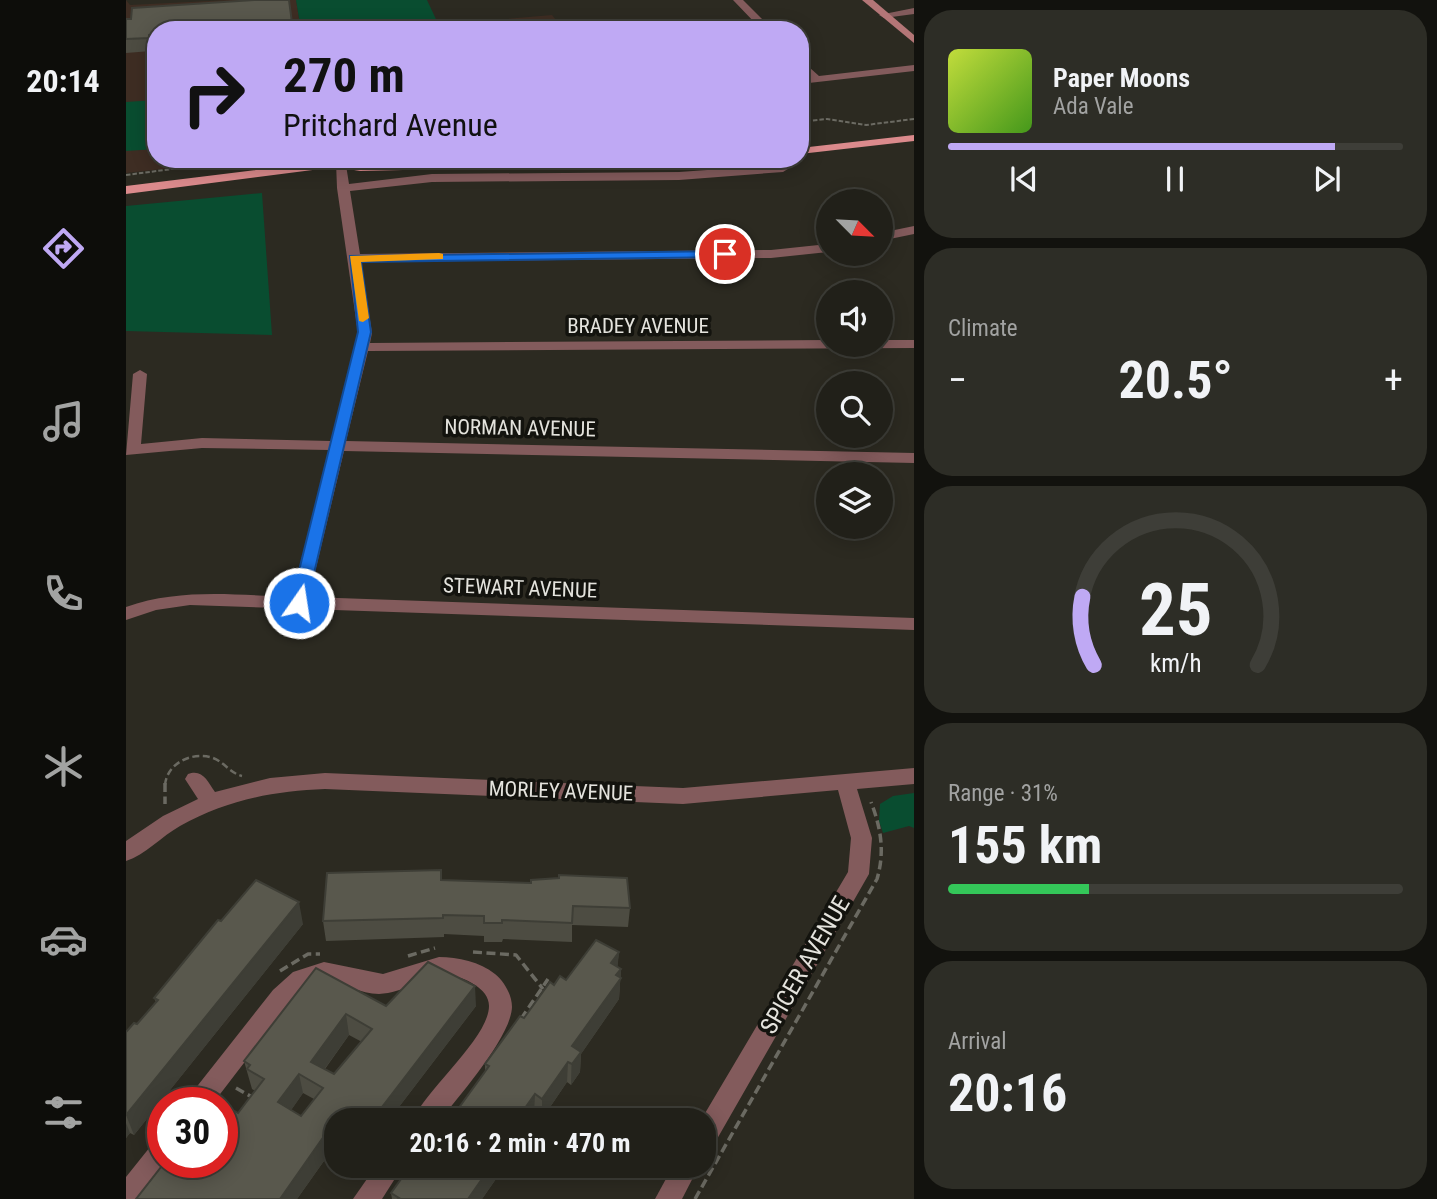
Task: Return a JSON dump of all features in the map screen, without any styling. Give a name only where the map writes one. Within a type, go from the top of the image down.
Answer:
[{"type":"main road","points":[[809,142],[914,131]]},
{"type":"main road","points":[[809,150],[914,138]]},
{"type":"main road","points":[[126,190],[314,168]]},
{"type":"street","points":[[738,0],[759,21]]},
{"type":"street","points":[[867,0],[914,40]]},
{"type":"street","points":[[884,15],[914,11]]},
{"type":"street","points":[[809,80],[914,68]]},
{"type":"street","points":[[809,72],[816,79]]},
{"type":"street","points":[[299,603],[365,327],[341,168]]},
{"type":"street","points":[[344,188],[432,178],[723,174],[783,168]]},
{"type":"street","points":[[893,234],[914,230]]},
{"type":"street","points":[[354,258],[771,254],[816,248]]},
{"type":"street","name":"BRADEY AVENUE","points":[[361,347],[914,344]]},
{"type":"street","points":[[129,449],[140,374]]},
{"type":"street","name":"NORMAN AVENUE","points":[[129,449],[202,443],[914,458]]},
{"type":"street","name":"STEWART AVENUE","points":[[126,614],[179,599],[914,624]]},
{"type":"street","name":"MORLEY AVENUE","points":[[126,853],[158,828],[210,801],[259,787],[303,781],[683,796],[914,776]]},
{"type":"street","points":[[195,779],[210,801]]},
{"type":"street","name":"SPICER AVENUE","points":[[716,1117],[858,874],[862,862],[863,836],[845,782]]},
{"type":"street","points":[[212,1087],[279,1001],[301,979],[324,972],[337,972],[368,982],[386,984],[437,967],[465,970],[489,981],[500,1002],[500,1013],[488,1035],[434,1108]]},
{"type":"street","points":[[126,1197],[147,1170]]},
{"type":"street","points":[[366,1199],[382,1178]]},
{"type":"street","points":[[668,1199],[680,1178]]},
{"type":"path","points":[[809,121],[827,119],[866,125],[914,118]]},
{"type":"path","points":[[126,175],[180,168]]},
{"type":"path","points":[[228,1084],[259,1101]]},
{"type":"shaded area","points":[[126,0],[130,5],[296,0],[300,21],[147,21],[147,168],[172,168],[126,173]]},
{"type":"shaded area","points":[[552,15],[557,21],[484,21]]},
{"type":"green space","points":[[296,0],[427,0],[437,21],[300,21]]},
{"type":"green space","points":[[147,101],[147,150],[126,151],[126,102]]},
{"type":"green space","points":[[262,193],[272,335],[126,331],[126,206]]},
{"type":"green space","points":[[914,793],[914,828],[909,826],[883,833],[879,821],[880,804],[893,796]]},
{"type":"building","points":[[289,0],[292,21],[147,21],[147,38],[126,39],[126,19],[131,19],[132,8]]},
{"type":"building","points":[[441,870],[441,880],[531,883],[531,880],[559,878],[559,875],[627,878],[630,908],[573,906],[572,923],[502,920],[502,923],[484,923],[484,916],[443,915],[443,918],[323,921],[327,873]]},
{"type":"building","points":[[256,880],[299,902],[126,1115],[126,1032],[134,1023],[137,1024],[158,1000],[154,998],[218,920],[221,921]]},
{"type":"building","points":[[596,940],[619,952],[611,963],[621,969],[616,975],[621,978],[572,1046],[581,1052],[572,1064],[568,1062],[542,1099],[535,1094],[525,1108],[459,1108],[489,1066],[485,1064],[520,1016],[524,1018],[550,982],[554,985],[560,976],[566,980]]},
{"type":"building","points":[[428,962],[475,986],[381,1108],[324,1108],[324,1136],[280,1199],[136,1199],[152,1178],[238,1178],[238,1113],[264,1079],[247,1069],[250,1065],[244,1061],[316,968],[386,1006]],"holes":[[[346,1014],[372,1029],[334,1074],[311,1062]],[[299,1074],[323,1088],[301,1116],[278,1102]]]},
{"type":"building","points":[[402,1178],[483,1178],[468,1199],[398,1199],[391,1193]]},
{"type":"slow traffic","points":[[363,318],[354,258],[439,256]]},
{"type":"route","points":[[299,603],[365,332],[354,258],[725,254]]}]
